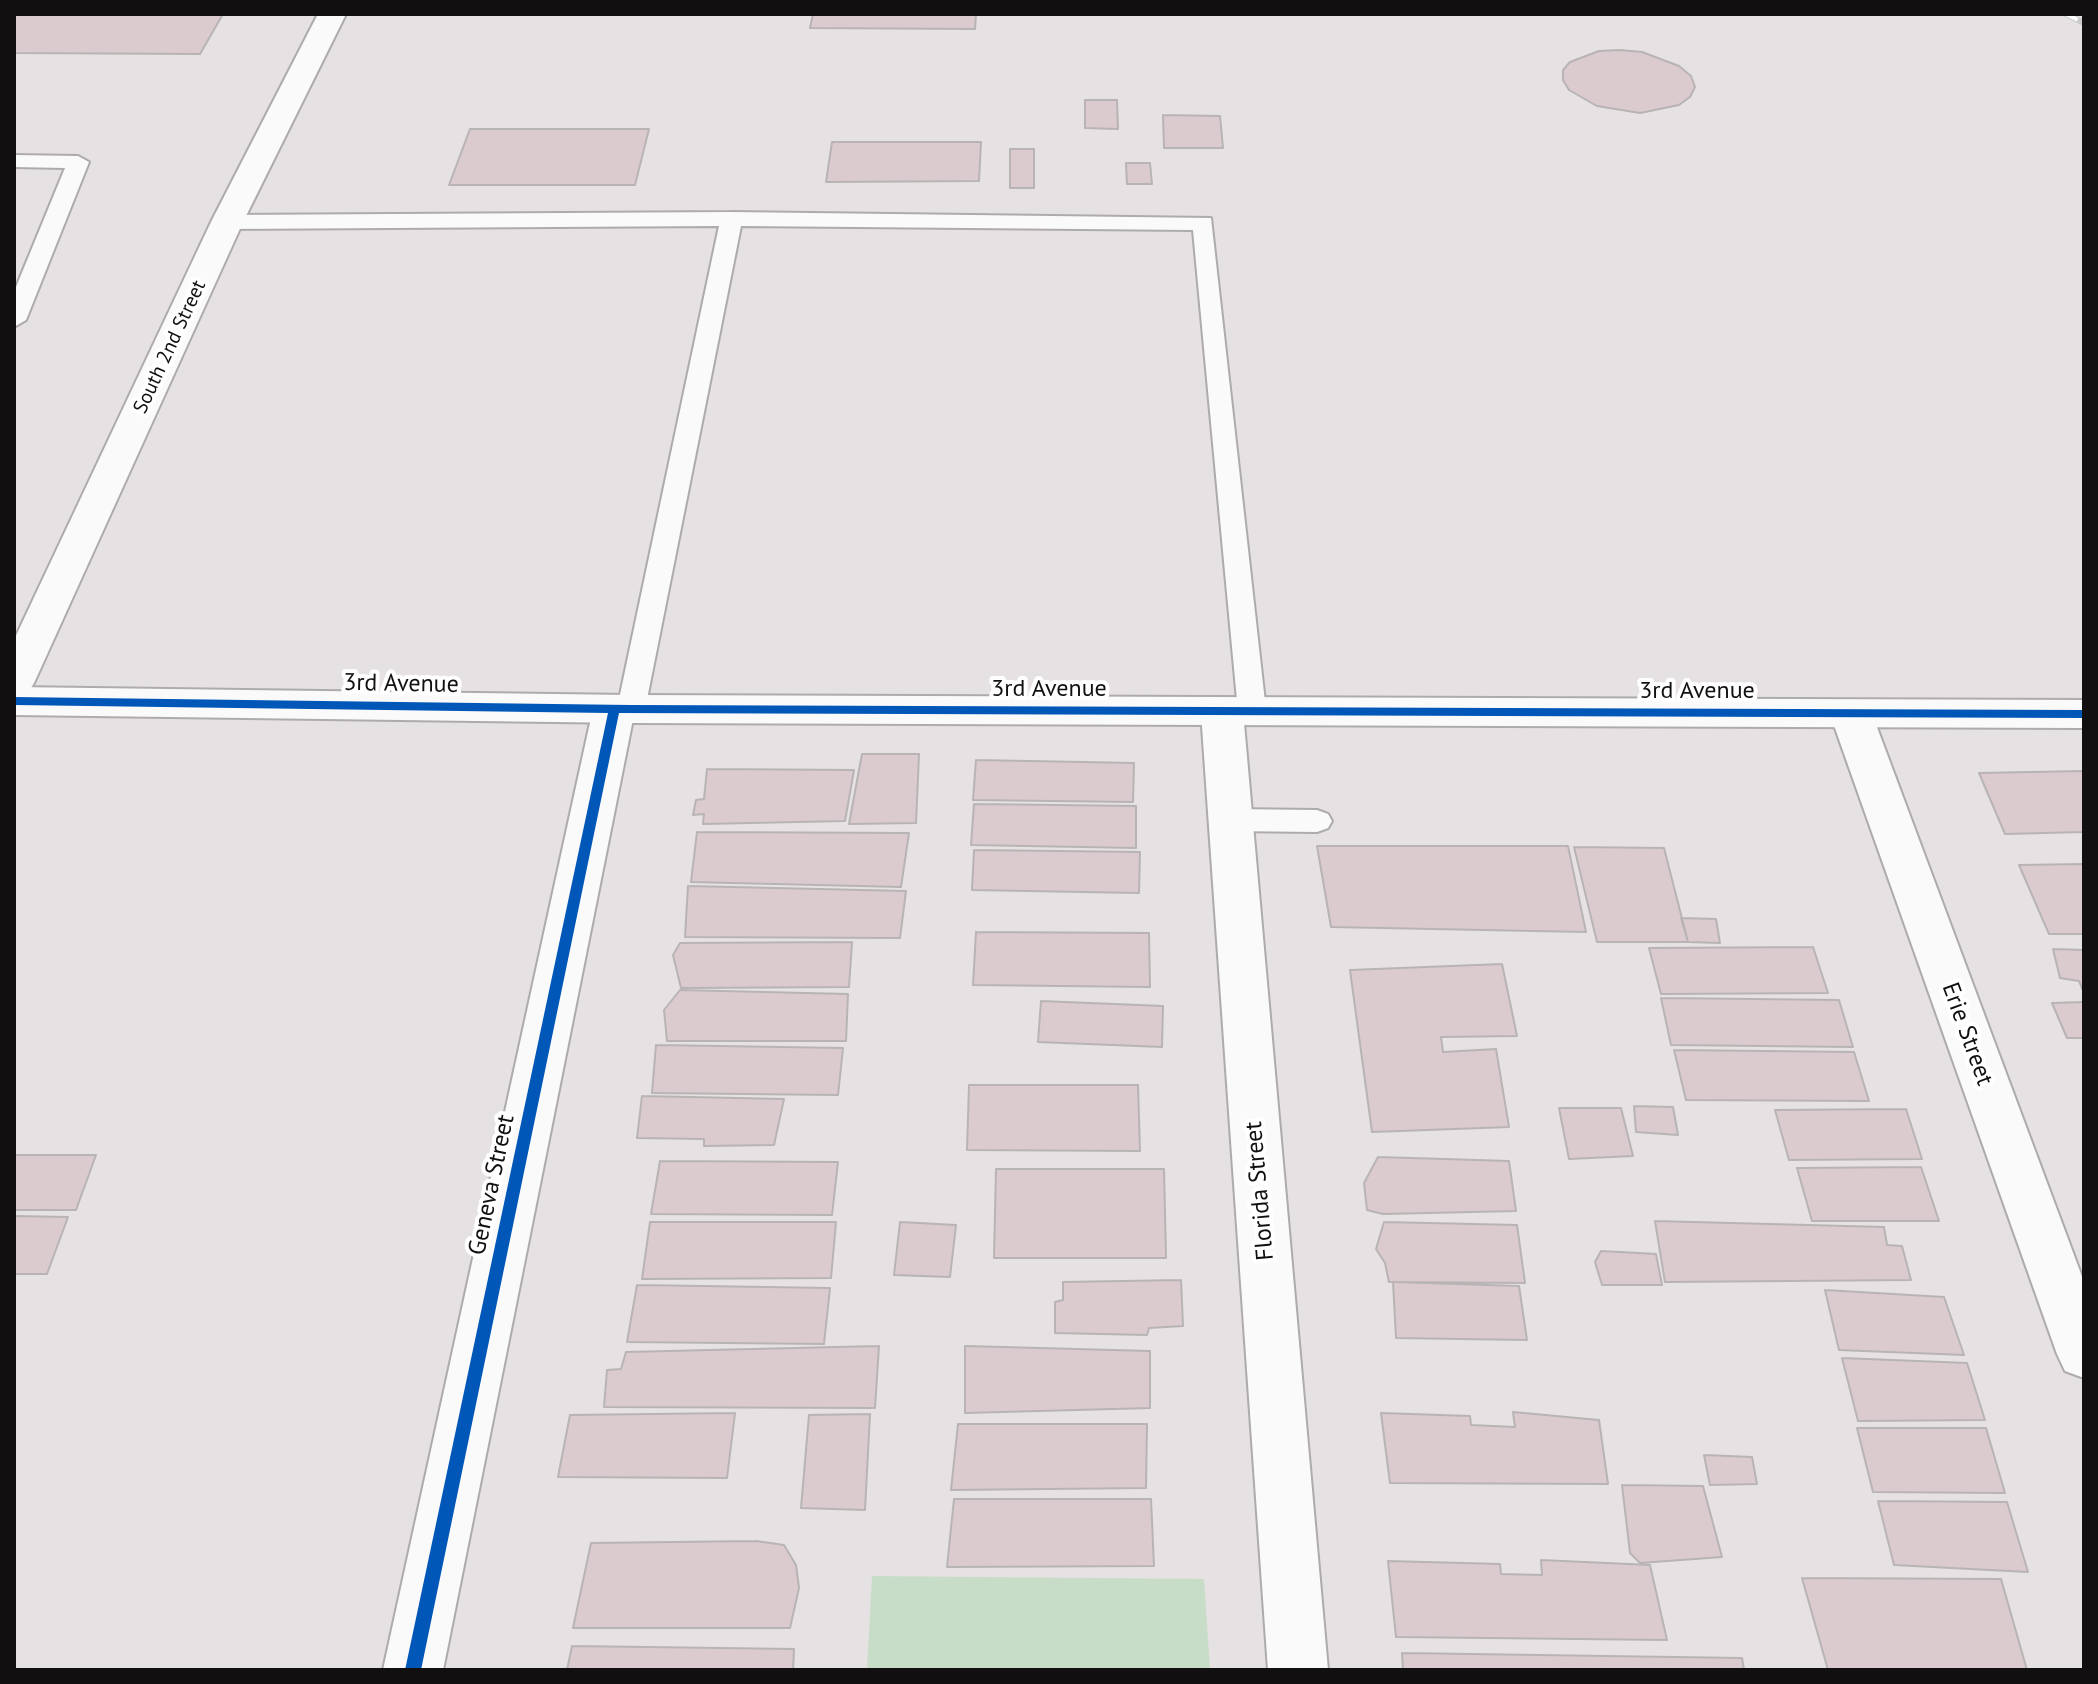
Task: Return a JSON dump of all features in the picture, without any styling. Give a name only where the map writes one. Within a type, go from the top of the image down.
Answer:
[{"type":"street","name":"South 2nd Street","points":[[14,683],[227,222],[332,14]]},
{"type":"street","name":"3rd Avenue","points":[[14,701],[622,709],[2084,714]]},
{"type":"street","name":"Geneva Street","points":[[413,1670],[622,709]]},
{"type":"street","name":"Florida Street","points":[[1237,711],[1230,820],[1298,1670]]},
{"type":"street","name":"Erie Street","points":[[1851,714],[2084,1354]]},
{"type":"lane","points":[[14,161],[78,162],[14,320]]},
{"type":"lane","points":[[227,222],[731,219],[1203,223],[1237,711]]},
{"type":"lane","points":[[622,709],[731,219]]},
{"type":"lane","points":[[1230,820],[1317,821]]},
{"type":"green space","points":[[872,1576],[1204,1579],[1210,1670],[867,1670]]},
{"type":"building","points":[[14,14],[223,14],[200,54],[14,53]]},
{"type":"building","points":[[813,14],[976,14],[975,29],[810,28]]},
{"type":"building","points":[[1599,51],[1642,52],[1679,66],[1691,76],[1695,87],[1690,97],[1679,105],[1640,113],[1597,106],[1569,90],[1563,80],[1563,70],[1570,62]]},
{"type":"building","points":[[1085,100],[1117,100],[1118,129],[1085,128]]},
{"type":"building","points":[[1163,115],[1220,116],[1223,148],[1164,148]]},
{"type":"building","points":[[470,129],[649,129],[635,185],[449,185]]},
{"type":"building","points":[[832,142],[981,142],[979,181],[826,182]]},
{"type":"building","points":[[1010,149],[1034,149],[1034,188],[1010,188]]},
{"type":"building","points":[[1126,163],[1150,163],[1152,184],[1127,184]]},
{"type":"building","points":[[862,754],[919,754],[916,823],[849,824]]},
{"type":"building","points":[[976,760],[1134,763],[1133,802],[973,800]]},
{"type":"building","points":[[707,769],[854,770],[845,821],[703,824],[704,814],[693,815],[696,800],[704,799]]},
{"type":"building","points":[[2084,771],[2084,832],[2005,834],[1979,773]]},
{"type":"building","points":[[974,804],[1136,806],[1136,848],[971,845]]},
{"type":"building","points":[[697,832],[909,833],[901,887],[691,882]]},
{"type":"building","points":[[1317,846],[1568,846],[1586,932],[1331,927]]},
{"type":"building","points":[[1574,847],[1664,848],[1688,942],[1597,942]]},
{"type":"building","points":[[974,850],[1140,852],[1139,893],[972,890]]},
{"type":"building","points":[[2084,864],[2084,934],[2049,934],[2019,865]]},
{"type":"building","points":[[688,886],[906,891],[900,938],[685,937]]},
{"type":"building","points":[[1681,918],[1716,919],[1720,943],[1688,942]]},
{"type":"building","points":[[976,932],[1149,933],[1150,987],[973,985]]},
{"type":"building","points":[[852,942],[849,987],[681,988],[673,955],[680,943]]},
{"type":"building","points":[[1813,947],[1828,993],[1661,994],[1649,948]]},
{"type":"building","points":[[2053,949],[2084,950],[2084,993],[2079,981],[2060,978]]},
{"type":"building","points":[[1502,964],[1517,1036],[1441,1037],[1443,1052],[1496,1049],[1509,1127],[1372,1132],[1350,970]]},
{"type":"building","points":[[680,990],[848,994],[846,1041],[667,1041],[664,1010]]},
{"type":"building","points":[[1661,998],[1839,1000],[1853,1047],[1671,1045]]},
{"type":"building","points":[[1041,1001],[1163,1006],[1162,1047],[1038,1042]]},
{"type":"building","points":[[2084,1002],[2084,1038],[2067,1038],[2052,1003]]},
{"type":"building","points":[[656,1045],[843,1048],[838,1095],[652,1093]]},
{"type":"building","points":[[1674,1050],[1854,1052],[1869,1101],[1686,1100]]},
{"type":"building","points":[[969,1085],[1138,1085],[1140,1151],[967,1150]]},
{"type":"building","points":[[642,1096],[784,1099],[774,1145],[704,1146],[704,1139],[637,1138]]},
{"type":"building","points":[[1634,1106],[1673,1107],[1678,1135],[1636,1132]]},
{"type":"building","points":[[1559,1108],[1621,1108],[1633,1156],[1569,1159]]},
{"type":"building","points":[[1906,1109],[1922,1159],[1789,1160],[1775,1110]]},
{"type":"building","points":[[14,1155],[96,1155],[76,1210],[14,1210]]},
{"type":"building","points":[[1378,1157],[1509,1161],[1516,1211],[1383,1214],[1367,1210],[1364,1183]]},
{"type":"building","points":[[660,1161],[838,1162],[832,1215],[651,1214]]},
{"type":"building","points":[[1921,1167],[1939,1221],[1812,1221],[1797,1168]]},
{"type":"building","points":[[996,1169],[1164,1169],[1166,1258],[994,1258]]},
{"type":"building","points":[[14,1216],[68,1217],[47,1274],[14,1274]]},
{"type":"building","points":[[1655,1221],[1884,1227],[1887,1245],[1902,1246],[1911,1280],[1665,1282]]},
{"type":"building","points":[[650,1222],[836,1222],[831,1278],[642,1279]]},
{"type":"building","points":[[900,1222],[956,1225],[950,1277],[894,1275]]},
{"type":"building","points":[[1384,1222],[1517,1225],[1525,1283],[1389,1282],[1385,1263],[1376,1249]]},
{"type":"building","points":[[1601,1251],[1656,1254],[1662,1285],[1602,1285],[1595,1262]]},
{"type":"building","points":[[1181,1280],[1183,1326],[1149,1328],[1147,1335],[1055,1333],[1055,1302],[1063,1300],[1063,1282]]},
{"type":"building","points":[[1393,1282],[1519,1286],[1527,1340],[1396,1338]]},
{"type":"building","points":[[637,1285],[830,1288],[824,1344],[627,1342]]},
{"type":"building","points":[[1825,1290],[1944,1297],[1964,1355],[1839,1350]]},
{"type":"building","points":[[879,1346],[875,1408],[604,1407],[607,1370],[621,1369],[626,1352]]},
{"type":"building","points":[[965,1346],[1150,1351],[1150,1408],[965,1413]]},
{"type":"building","points":[[1842,1358],[1967,1363],[1985,1420],[1858,1421]]},
{"type":"building","points":[[1513,1412],[1599,1420],[1608,1484],[1390,1483],[1381,1413],[1470,1416],[1471,1425],[1515,1427]]},
{"type":"building","points":[[735,1413],[727,1478],[558,1477],[570,1415]]},
{"type":"building","points":[[870,1414],[865,1510],[801,1508],[809,1415]]},
{"type":"building","points":[[958,1424],[1147,1424],[1146,1488],[951,1490]]},
{"type":"building","points":[[1857,1428],[1986,1428],[2005,1493],[1873,1492]]},
{"type":"building","points":[[1704,1455],[1752,1457],[1757,1484],[1710,1485]]},
{"type":"building","points":[[1622,1485],[1703,1486],[1722,1557],[1640,1563],[1630,1553]]},
{"type":"building","points":[[954,1499],[1151,1499],[1154,1566],[947,1567]]},
{"type":"building","points":[[1878,1501],[2007,1502],[2028,1572],[1894,1565]]},
{"type":"building","points":[[756,1541],[784,1545],[796,1565],[799,1588],[790,1628],[573,1628],[591,1543]]},
{"type":"building","points":[[1541,1560],[1650,1565],[1667,1640],[1396,1637],[1388,1561],[1500,1564],[1501,1574],[1542,1575]]},
{"type":"building","points":[[1802,1578],[2001,1579],[2027,1670],[1828,1670]]},
{"type":"building","points":[[572,1646],[794,1649],[793,1670],[567,1670]]},
{"type":"building","points":[[1402,1653],[1742,1658],[1744,1670],[1403,1670]]},
{"type":"railway","points":[[2066,14],[2084,23]]},
{"type":"cycle path","points":[[14,701],[631,709],[2084,714]]},
{"type":"cycle path","points":[[413,1670],[614,709]]}]
